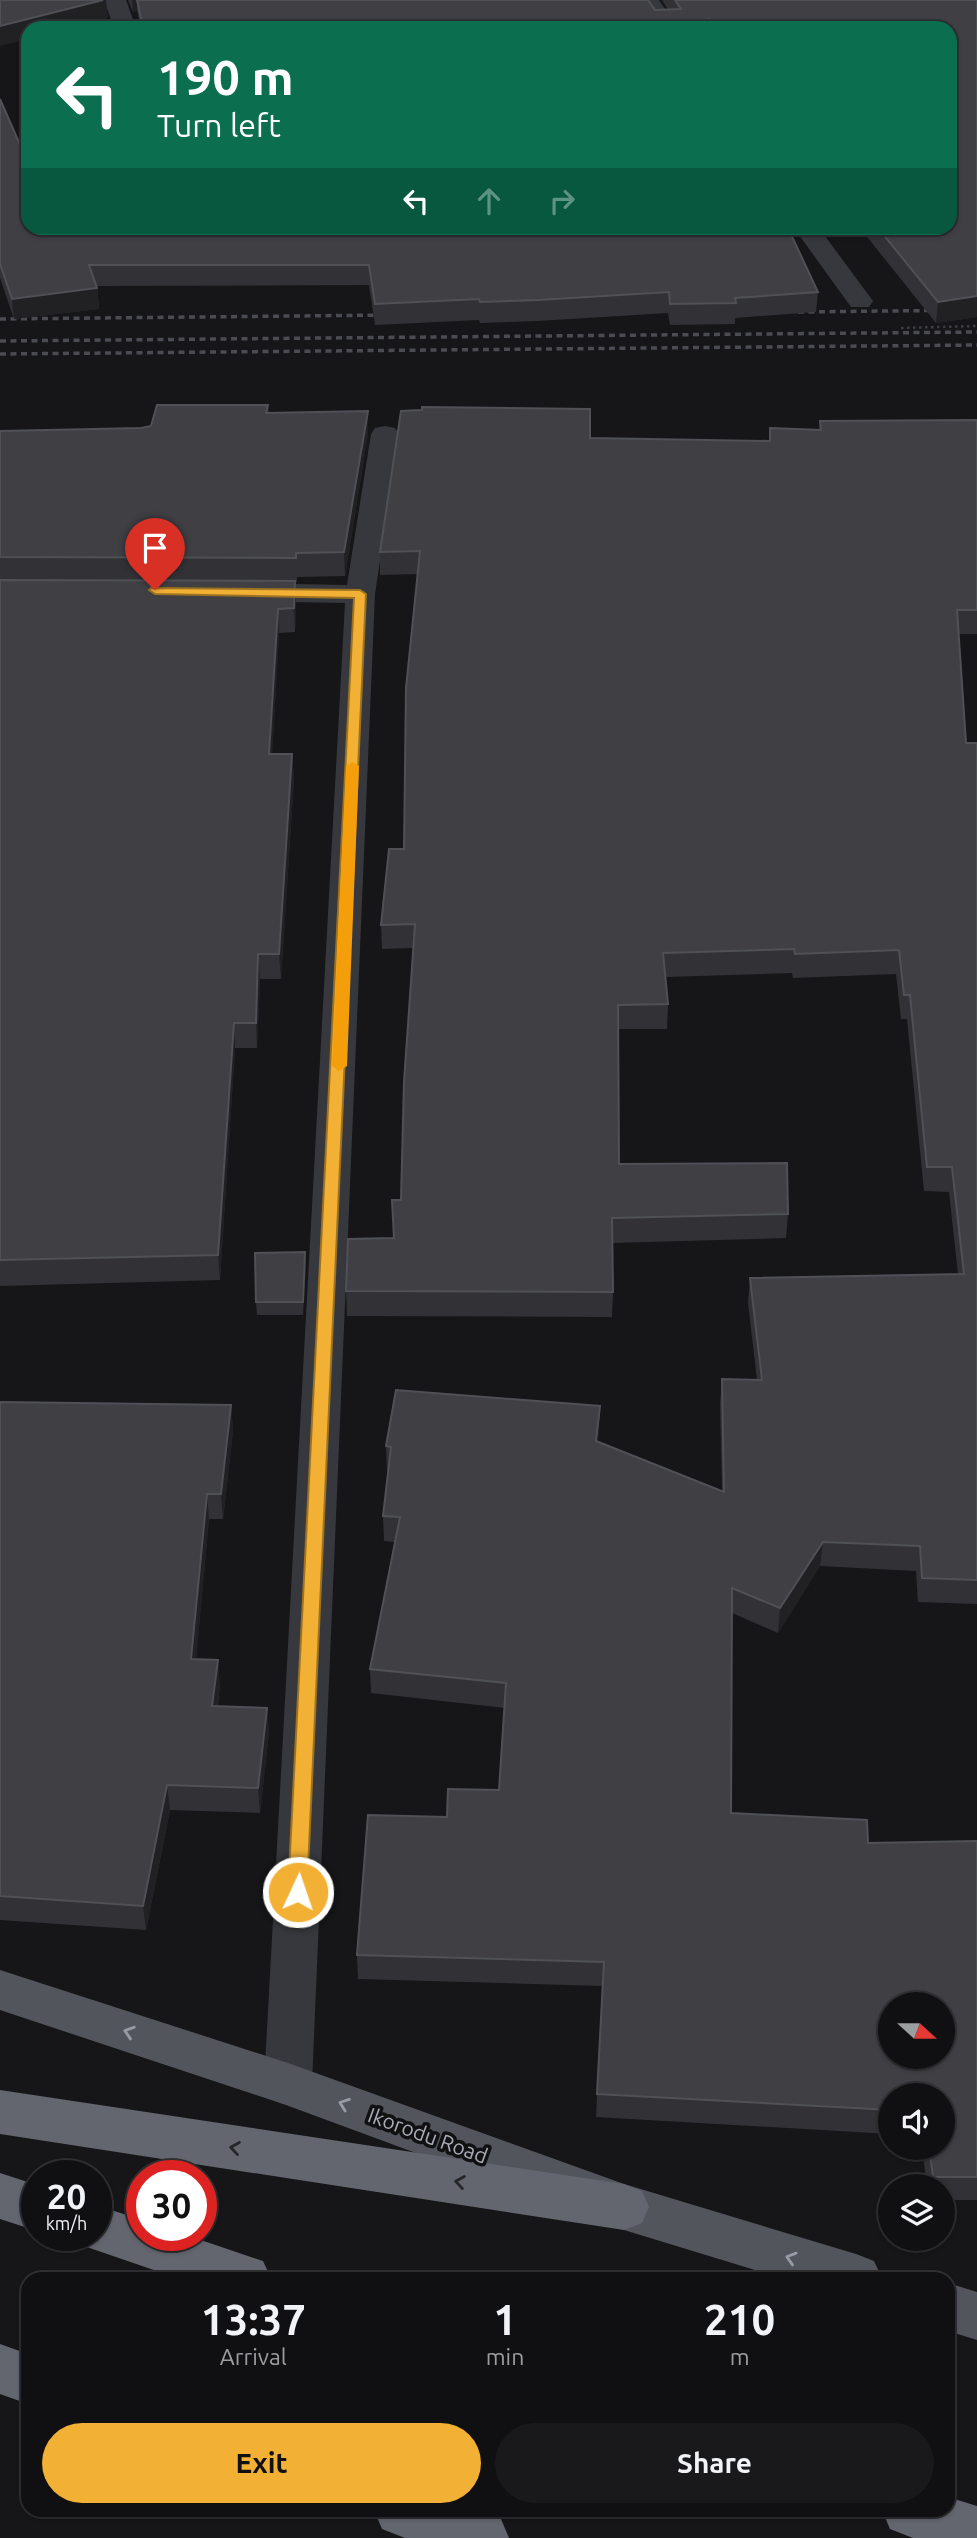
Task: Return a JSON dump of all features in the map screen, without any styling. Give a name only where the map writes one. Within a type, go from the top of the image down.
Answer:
[{"type":"highway","points":[[0,2112],[624,2207]]},
{"type":"highway","points":[[0,2196],[21,2203]]},
{"type":"highway","points":[[112,2233],[226,2272]]},
{"type":"highway","points":[[0,2369],[21,2376]]},
{"type":"highway","points":[[421,2517],[482,2538]]},
{"type":"highway","points":[[930,2517],[977,2533]]},
{"type":"main road","name":"Ikorodu Road","points":[[0,1990],[288,2084],[624,2207],[836,2272]]},
{"type":"main road","points":[[955,2309],[977,2316]]},
{"type":"street","points":[[115,0],[122,21]]},
{"type":"street","points":[[648,0],[662,21]]},
{"type":"street","points":[[811,235],[860,301]]},
{"type":"street","points":[[288,2084],[360,594],[385,434]]},
{"type":"street","points":[[210,591],[360,594]]},
{"type":"path","points":[[860,301],[899,328],[977,326]]},
{"type":"building","points":[[0,0],[103,0],[0,26]]},
{"type":"building","points":[[137,0],[648,0],[655,10],[681,9],[675,0],[977,0],[977,296],[938,302],[884,235],[957,235],[957,21],[142,21]]},
{"type":"building","points":[[0,99],[21,147],[21,235],[791,235],[818,292],[735,298],[736,303],[670,304],[669,292],[538,300],[480,302],[479,299],[375,304],[369,265],[89,265],[97,288],[12,299],[0,264]]},
{"type":"building","points":[[157,405],[268,405],[266,413],[368,411],[344,552],[296,553],[296,558],[0,557],[0,431],[141,428],[151,426]]},
{"type":"building","points":[[422,407],[590,409],[590,438],[770,441],[770,428],[821,430],[820,421],[977,420],[977,610],[957,610],[966,743],[977,743],[977,1580],[922,1578],[920,1546],[823,1542],[780,1608],[732,1588],[731,1813],[867,1820],[868,1843],[977,1841],[977,2177],[933,2174],[931,2160],[955,2160],[955,2083],[878,2083],[878,2109],[597,2094],[604,1962],[357,1955],[368,1815],[447,1817],[448,1789],[499,1790],[506,1683],[370,1669],[400,1517],[383,1516],[391,1447],[386,1446],[396,1390],[600,1406],[596,1441],[724,1492],[722,1379],[762,1380],[750,1278],[964,1274],[952,1167],[927,1167],[910,995],[904,995],[899,950],[795,954],[794,949],[663,953],[668,1004],[618,1005],[619,1164],[787,1163],[788,1214],[612,1218],[613,1292],[346,1291],[348,1239],[394,1238],[392,1200],[401,1200],[404,1082],[415,924],[381,925],[389,849],[404,849],[406,688],[420,551],[380,552],[401,411],[422,410]]},
{"type":"building","points":[[0,580],[295,581],[294,608],[278,609],[269,754],[292,754],[279,954],[258,954],[256,1023],[234,1023],[218,1255],[0,1260]]},
{"type":"building","points":[[305,1252],[303,1302],[256,1302],[255,1253]]},
{"type":"building","points":[[0,1402],[231,1405],[221,1494],[207,1494],[191,1659],[218,1660],[212,1706],[267,1708],[258,1788],[167,1785],[143,1906],[0,1896]]},
{"type":"railway","points":[[798,312],[977,310]]},
{"type":"railway","points":[[0,319],[392,315]]},
{"type":"railway","points":[[0,341],[977,332]]},
{"type":"railway","points":[[0,354],[977,345]]},
{"type":"slow traffic","points":[[339,1066],[353,766]]},
{"type":"route","points":[[155,590],[360,594],[337,1124],[298,1892]]}]
